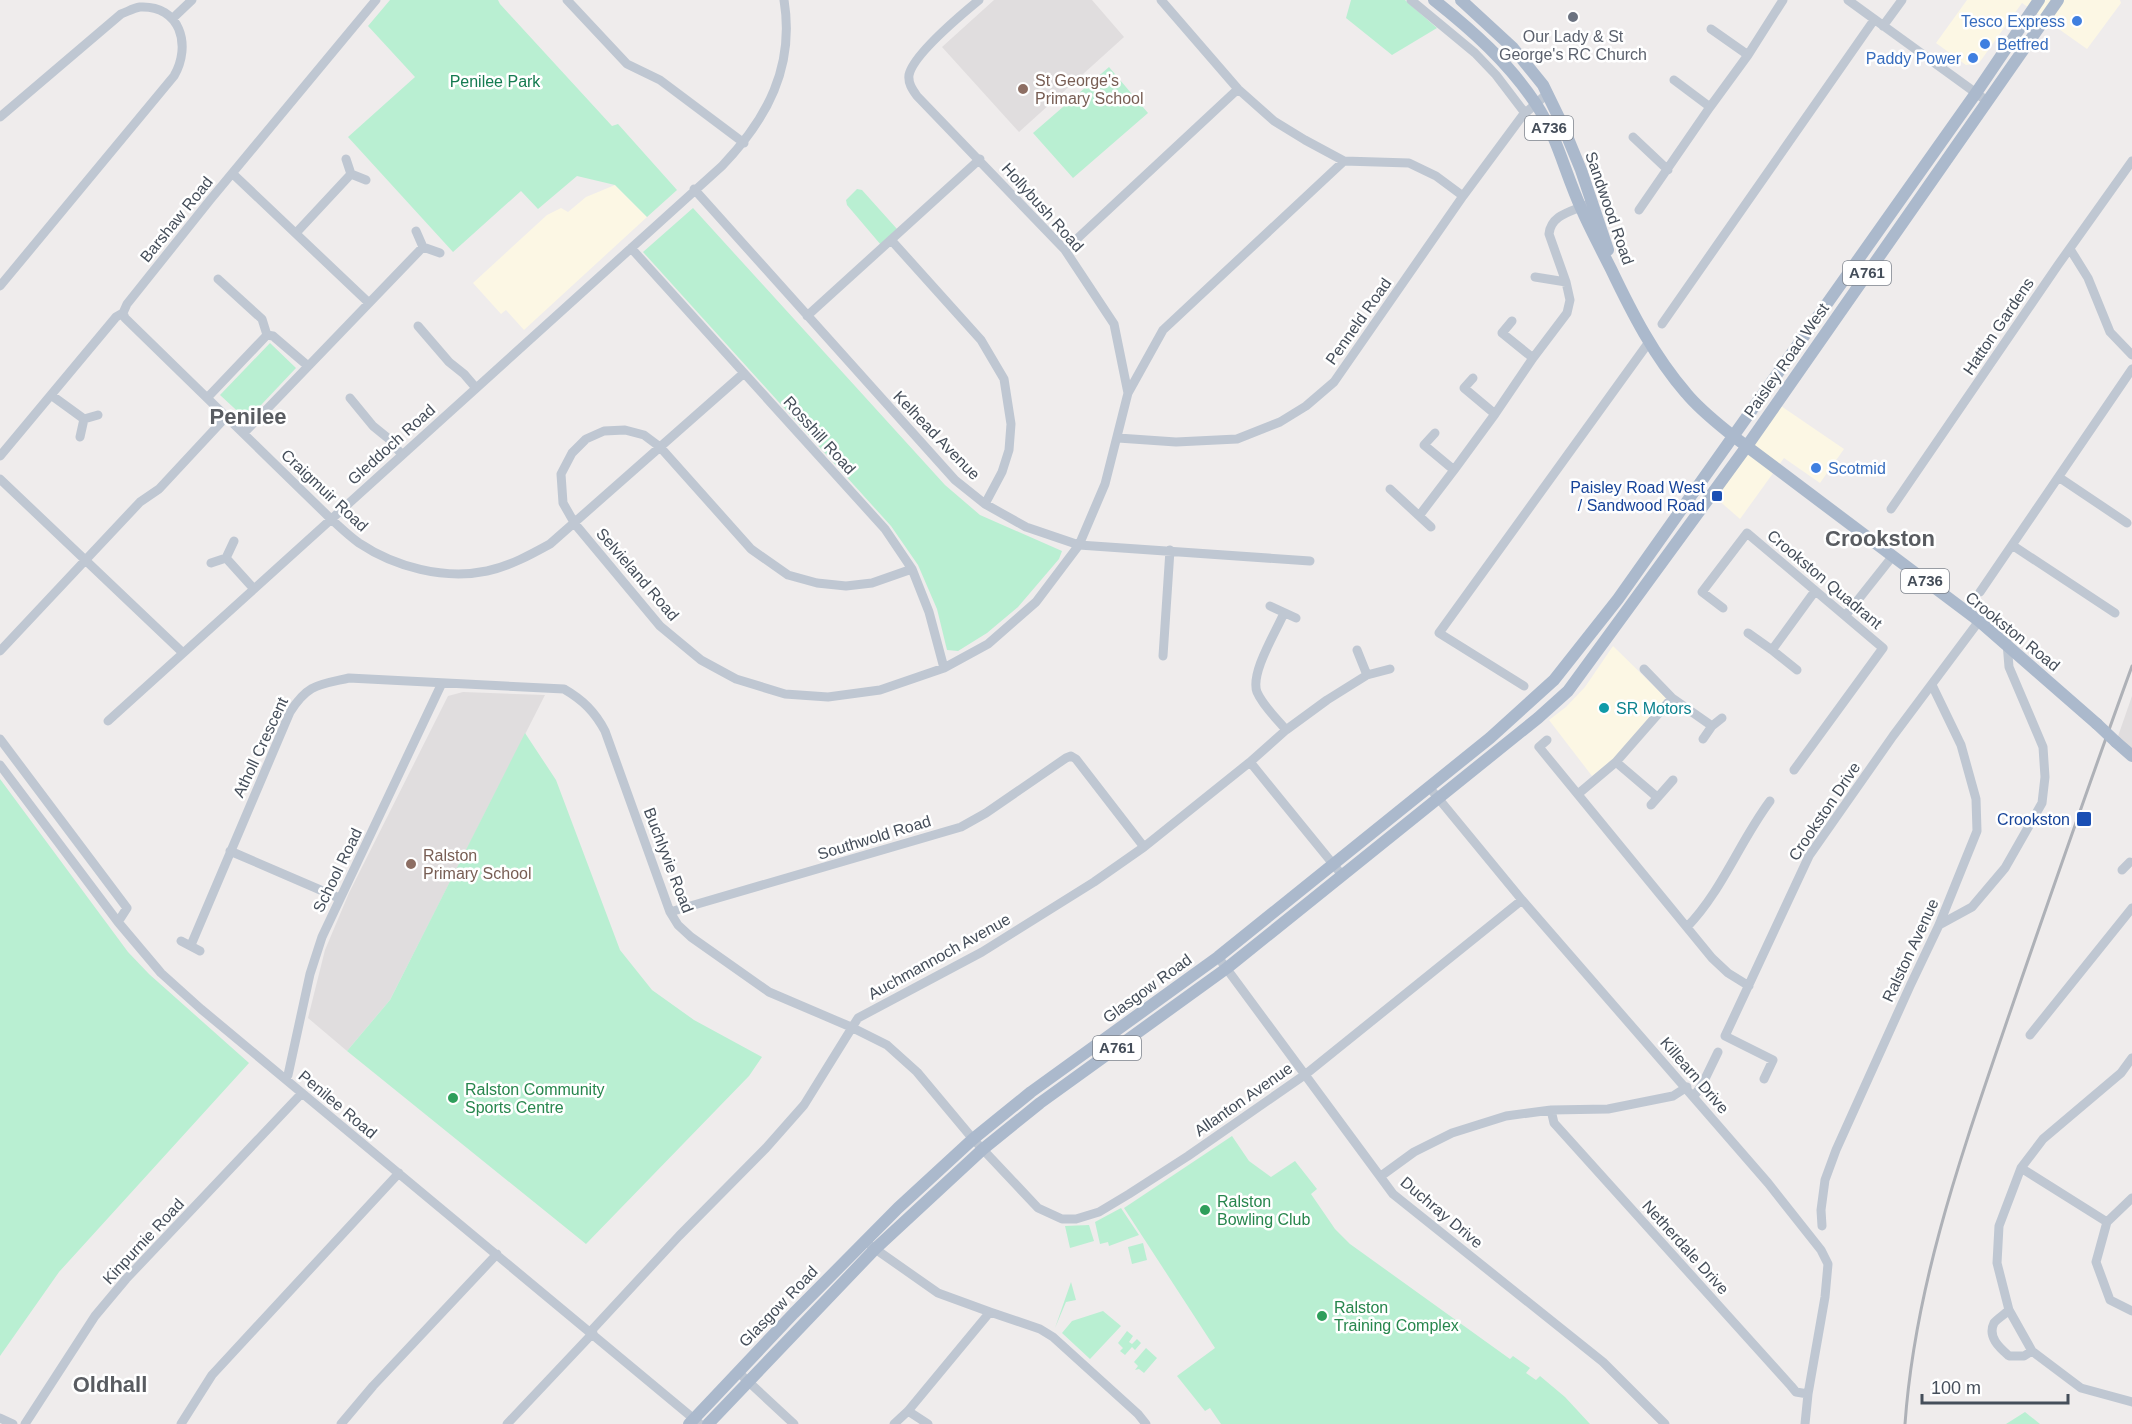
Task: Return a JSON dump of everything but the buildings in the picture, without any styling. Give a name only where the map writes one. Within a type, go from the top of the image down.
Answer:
[{"type":"main road","name":"Sandwood Road","points":[[1434,0],[1481,40],[1523,86],[1556,143],[1580,207],[1648,342],[1686,394],[1733,436]]},
{"type":"main road","name":"Sandwood Road","points":[[1461,0],[1524,60],[1548,93],[1563,124],[1593,202],[1619,286]]},
{"type":"main road","name":"Paisley Road West","points":[[1538,696],[1569,664],[1588,640],[1976,93],[2039,0]]},
{"type":"main road","name":"Paisley Road West","points":[[1555,704],[1573,685],[1747,446],[2058,0]]},
{"type":"main road","name":"Crookston Road","points":[[1733,436],[2007,643],[2132,756]]},
{"type":"main road","points":[[1588,640],[1600,648]]},
{"type":"main road","name":"Glasgow Road","points":[[694,1422],[794,1313],[929,1178],[973,1139],[1031,1092],[1218,957],[1538,696]]},
{"type":"main road","name":"Glasgow Road","points":[[708,1424],[875,1249],[983,1149],[1040,1103],[1227,968],[1555,704]]},
{"type":"main road","points":[[929,1178],[938,1189]]},
{"type":"main road","points":[[794,1313],[804,1323]]},
{"type":"street","points":[[172,19],[192,0]]},
{"type":"street","name":"Barshaw Road","points":[[0,456],[116,317],[123,313],[134,295],[376,0]]},
{"type":"street","points":[[567,0],[627,64],[660,80],[744,143]]},
{"type":"street","name":"Gleddoch Road","points":[[108,721],[722,166],[744,143],[758,124],[780,74],[785,51],[784,0]]},
{"type":"street","name":"Hollybush Road","points":[[979,0],[916,60],[909,75],[910,86],[1065,250],[1114,324],[1128,393],[1105,484],[1079,544]]},
{"type":"street","points":[[1161,0],[1238,89],[1274,121],[1344,161],[1409,163],[1436,176],[1462,196]]},
{"type":"street","points":[[1411,0],[1475,53],[1496,75],[1525,113]]},
{"type":"street","points":[[1639,210],[1748,56],[1783,0]]},
{"type":"street","points":[[1848,0],[1987,101]]},
{"type":"street","points":[[1883,26],[1902,0]]},
{"type":"street","points":[[0,117],[122,14],[137,7],[156,8],[172,19],[182,33],[184,48],[174,76],[0,286]]},
{"type":"street","points":[[1662,324],[1874,20]]},
{"type":"street","points":[[1711,29],[1748,56]]},
{"type":"street","points":[[1674,80],[1710,107]]},
{"type":"street","points":[[1065,250],[1238,89]]},
{"type":"street","name":"Penneld Road","points":[[1118,438],[1176,442],[1237,439],[1280,422],[1306,405],[1334,382],[1462,196],[1525,113],[1548,93]]},
{"type":"street","points":[[1634,137],[1668,170]]},
{"type":"street","points":[[346,159],[351,174],[366,180]]},
{"type":"street","points":[[807,316],[980,159]]},
{"type":"street","points":[[1128,393],[1163,330],[1344,161]]},
{"type":"street","name":"Hatton Gardens","points":[[1891,509],[2132,161]]},
{"type":"street","points":[[233,174],[369,303]]},
{"type":"street","points":[[296,233],[351,174]]},
{"type":"street","name":"Kelhead Avenue","points":[[694,189],[955,480],[985,504],[1026,527],[1079,544],[1310,561]]},
{"type":"street","points":[[1419,516],[1568,313],[1570,300],[1549,234],[1550,225],[1557,217],[1593,202]]},
{"type":"street","points":[[416,231],[423,247],[440,253]]},
{"type":"street","points":[[892,241],[981,340],[1004,379],[1011,424],[1009,450],[1002,472],[985,504]]},
{"type":"street","points":[[244,433],[423,247]]},
{"type":"street","name":"Rosshill Road","points":[[630,248],[885,530],[912,569],[929,612],[944,668]]},
{"type":"street","points":[[2070,249],[2088,278],[2110,332],[2132,355]]},
{"type":"street","points":[[1536,277],[1566,282]]},
{"type":"street","points":[[218,279],[262,319],[267,335]]},
{"type":"street","name":"Craigmuir Road","points":[[123,313],[125,318],[331,519],[360,543],[383,556],[435,573],[459,574],[487,571],[522,560],[550,544],[744,373]]},
{"type":"street","points":[[1512,321],[1502,333],[1533,358]]},
{"type":"street","points":[[418,326],[449,362],[476,388]]},
{"type":"street","points":[[267,335],[273,336],[308,366]]},
{"type":"street","points":[[207,398],[267,335]]},
{"type":"street","points":[[1524,686],[1439,633],[1648,342]]},
{"type":"street","points":[[1980,592],[2060,478],[2132,369]]},
{"type":"street","points":[[1473,378],[1464,388],[1496,414]]},
{"type":"street","points":[[51,395],[84,419]]},
{"type":"street","points":[[350,398],[373,426],[402,455]]},
{"type":"street","points":[[84,419],[98,415]]},
{"type":"street","points":[[0,651],[140,502],[159,489],[226,417]]},
{"type":"street","points":[[80,438],[84,419]]},
{"type":"street","name":"Selvieland Road","points":[[912,569],[872,583],[846,586],[817,583],[788,575],[751,549],[660,447],[644,435],[625,430],[604,431],[586,439],[572,453],[561,474],[563,502],[575,524],[660,626],[701,660],[736,679],[785,694],[828,698],[880,690],[944,668],[988,644],[1036,602],[1079,544]]},
{"type":"street","points":[[1435,433],[1424,445],[1454,470]]},
{"type":"street","points":[[2060,478],[2127,523]]},
{"type":"street","points":[[0,479],[182,652]]},
{"type":"street","points":[[1390,489],[1431,527]]},
{"type":"street","name":"Crookston Quadrant","points":[[1723,608],[1702,592],[1747,533],[1883,648],[1797,757],[1794,770]]},
{"type":"street","points":[[211,562],[226,558],[234,541]]},
{"type":"street","points":[[2012,545],[2115,613]]},
{"type":"street","points":[[1162,656],[1170,550]]},
{"type":"street","points":[[1846,615],[1892,557]]},
{"type":"street","points":[[226,558],[254,589]]},
{"type":"street","points":[[1772,650],[1815,591]]},
{"type":"street","points":[[1269,606],[1296,618]]},
{"type":"street","points":[[1284,613],[1256,679],[1257,691],[1262,700],[1286,730]]},
{"type":"street","name":"Crookston Drive","points":[[1764,1079],[1773,1060],[1725,1036],[1809,856],[1893,736],[1979,621]]},
{"type":"street","points":[[1748,633],[1797,670]]},
{"type":"street","points":[[1939,925],[1971,907],[2005,868],[2042,803],[2045,777],[2043,747],[2009,667],[2007,643]]},
{"type":"street","points":[[1357,650],[1367,675]]},
{"type":"street","name":"Auchmannoch Avenue","points":[[507,1424],[679,1236],[766,1148],[804,1105],[858,1018],[982,952],[1035,920],[1144,847],[1250,762],[1286,730],[1349,685],[1367,675],[1390,669]]},
{"type":"street","points":[[1644,669],[1672,698],[1712,726]]},
{"type":"street","name":"Atholl Crescent","points":[[191,945],[290,712],[300,696],[316,685],[349,678],[442,683]]},
{"type":"street","name":"School Road","points":[[285,1079],[288,1075],[310,974],[322,937],[442,683]]},
{"type":"street","name":"Buchlyvie Road","points":[[442,683],[564,689],[581,700],[598,717],[605,731],[670,912],[678,926],[769,992],[887,1045],[917,1072],[973,1139]]},
{"type":"street","name":"Ralston Avenue","points":[[1822,1226],[1821,1210],[1825,1180],[1836,1150],[1939,925],[1977,831],[1976,799],[1961,745],[1932,685]]},
{"type":"street","points":[[1578,794],[1617,762],[1672,698]]},
{"type":"street","points":[[1702,739],[1722,718]]},
{"type":"street","points":[[0,739],[127,908],[118,922]]},
{"type":"street","points":[[1547,740],[1539,747],[1687,927],[1728,973],[1749,986]]},
{"type":"street","name":"Southwold Road","points":[[670,912],[961,826],[987,813],[1071,756],[1076,759],[1144,847]]},
{"type":"street","points":[[1250,762],[1342,875]]},
{"type":"street","points":[[1617,762],[1657,796]]},
{"type":"street","name":"Penilee Road","points":[[0,765],[118,922],[161,973],[285,1079],[592,1332],[694,1422]]},
{"type":"street","points":[[1651,805],[1673,780]]},
{"type":"street","name":"Killearn Drive","points":[[1429,787],[1522,900],[1687,1087],[1821,1250],[1828,1264],[1825,1297],[1808,1394],[1806,1424]]},
{"type":"street","points":[[1687,927],[1702,911],[1770,801]]},
{"type":"street","points":[[1749,811],[1758,818]]},
{"type":"street","points":[[230,851],[339,898]]},
{"type":"street","points":[[2122,870],[2131,862]]},
{"type":"street","name":"Allanton Avenue","points":[[973,1139],[1038,1208],[1062,1219],[1076,1220],[1099,1212],[1188,1156],[1306,1074],[1522,900]]},
{"type":"street","points":[[2030,1035],[2132,908]]},
{"type":"street","points":[[181,940],[200,951]]},
{"type":"street","name":"Duchray Drive","points":[[1218,957],[1393,1194],[1603,1362],[1665,1424]]},
{"type":"street","points":[[1694,1096],[1718,1052]]},
{"type":"street","points":[[2132,1058],[2121,1073],[2043,1139],[2021,1168],[2000,1226],[1998,1263],[2009,1310],[2032,1351],[2081,1388],[2132,1402]]},
{"type":"street","points":[[1380,1176],[1414,1152],[1452,1133],[1506,1116],[1551,1110],[1608,1109],[1673,1096],[1687,1087]]},
{"type":"street","name":"Kinpurnie Road","points":[[25,1424],[95,1316],[126,1279],[302,1093]]},
{"type":"street","name":"Netherdale Drive","points":[[1551,1110],[1554,1123],[1796,1392],[1808,1394]]},
{"type":"street","points":[[2021,1168],[2107,1222]]},
{"type":"street","points":[[181,1424],[212,1375],[399,1173]]},
{"type":"street","points":[[2132,1197],[2107,1222],[2096,1262],[2110,1300],[2132,1311]]},
{"type":"street","points":[[864,1242],[938,1293],[1040,1329],[1053,1337],[1138,1414],[1146,1424]]},
{"type":"street","points":[[341,1424],[373,1386],[497,1254]]},
{"type":"street","points":[[2009,1310],[1994,1323],[1992,1335],[1998,1346],[2009,1356],[2024,1356],[2032,1351]]},
{"type":"street","points":[[894,1424],[908,1411],[990,1312]]},
{"type":"street","points":[[738,1372],[794,1424]]},
{"type":"street","points":[[908,1411],[928,1424]]},
{"type":"street","points":[[0,1418],[14,1424]]},
{"type":"shaded area","name":"St George's Primary School","points":[[994,0],[1092,0],[1124,37],[1019,132],[942,47]]},
{"type":"shaded area","points":[[1967,0],[2120,0],[2121,3],[2087,49],[2022,3],[1979,63],[1966,65],[1936,43]]},
{"type":"shaded area","points":[[615,185],[647,217],[524,330],[506,310],[501,314],[473,283],[547,215],[561,208],[568,212],[586,197]]},
{"type":"shaded area","points":[[1781,406],[1844,449],[1820,483],[1784,458],[1740,519],[1716,498]]},
{"type":"shaded area","points":[[1613,646],[1666,698],[1614,758],[1592,776],[1549,720],[1566,707],[1585,687]]},
{"type":"shaded area","name":"Ralston Primary School","points":[[463,692],[545,695],[390,1000],[347,1051],[308,1018],[325,950],[349,893],[448,696]]},
{"type":"shaded area","points":[[2132,696],[2132,756],[2116,742]]},
{"type":"green space","name":"Penilee Park","points":[[390,0],[498,0],[612,126],[618,124],[677,190],[647,217],[615,185],[577,176],[538,209],[521,191],[453,252],[348,137],[415,77],[368,26]]},
{"type":"green space","points":[[1351,0],[1405,0],[1437,28],[1392,55],[1346,18]]},
{"type":"green space","points":[[1109,67],[1148,113],[1073,178],[1033,133]]},
{"type":"green space","points":[[857,189],[862,190],[897,229],[881,245],[847,205],[846,200]]},
{"type":"green space","points":[[693,208],[945,485],[980,515],[1062,551],[1059,559],[1018,607],[987,633],[958,651],[947,650],[937,609],[918,565],[891,526],[643,252]]},
{"type":"green space","points":[[270,343],[296,368],[247,420],[220,395]]},
{"type":"green space","points":[[525,733],[556,780],[620,950],[652,990],[694,1020],[762,1057],[749,1076],[586,1244],[347,1051],[390,1000]]},
{"type":"green space","points":[[0,779],[128,952],[149,974],[249,1063],[59,1272],[0,1356]]},
{"type":"green space","name":"Ralston Training Complex","points":[[1232,1136],[1249,1161],[1271,1177],[1295,1161],[1317,1189],[1311,1194],[1335,1229],[1350,1244],[1510,1359],[1513,1356],[1530,1368],[1526,1373],[1536,1380],[1540,1376],[1565,1397],[1590,1424],[1221,1424],[1210,1408],[1205,1411],[1177,1376],[1215,1348],[1124,1208]]},
{"type":"green space","points":[[1121,1208],[1139,1235],[1109,1246],[1108,1242],[1100,1244],[1095,1222]]},
{"type":"green space","points":[[1089,1225],[1094,1241],[1070,1248],[1065,1226]]},
{"type":"green space","points":[[1143,1243],[1147,1260],[1132,1264],[1128,1247]]},
{"type":"green space","points":[[1071,1282],[1076,1300],[1066,1302],[1055,1328]]},
{"type":"green space","points":[[1103,1311],[1121,1326],[1090,1359],[1062,1333],[1072,1321]]},
{"type":"green space","points":[[1127,1331],[1133,1336],[1129,1342],[1132,1344],[1137,1339],[1141,1343],[1135,1350],[1132,1347],[1125,1355],[1120,1351],[1123,1348],[1118,1343]]},
{"type":"green space","points":[[1146,1348],[1157,1358],[1144,1373],[1139,1369],[1135,1370],[1138,1366],[1134,1362]]},
{"type":"green space","points":[[2025,1412],[2040,1424],[2006,1424]]},
{"type":"railway","points":[[1905,1424],[1910,1372],[1919,1321],[1943,1220],[1990,1070],[2132,666]]},
{"type":"place","name":"Our Lady & St George's RC Church","points":[[1573,17]]},
{"type":"place","name":"Tesco Express","points":[[2077,21]]},
{"type":"place","name":"Betfred","points":[[1985,44]]},
{"type":"place","name":"Paddy Power","points":[[1973,58]]},
{"type":"place","name":"St George's Primary School","points":[[1023,89]]},
{"type":"place","name":"Scotmid","points":[[1816,468]]},
{"type":"place","name":"Paisley Road West / Sandwood Road","points":[[1717,496]]},
{"type":"place","name":"SR Motors","points":[[1604,708]]},
{"type":"place","name":"Crookston","points":[[2084,819]]},
{"type":"place","name":"Ralston Primary School","points":[[411,864]]},
{"type":"place","name":"Ralston Community Sports Centre","points":[[453,1098]]},
{"type":"place","name":"Ralston Bowling Club","points":[[1205,1210]]},
{"type":"place","name":"Ralston Training Complex","points":[[1322,1316]]},
{"type":"district","name":"Penilee","points":[[248,416]]},
{"type":"district","name":"Crookston","points":[[1880,538]]},
{"type":"district","name":"Oldhall","points":[[110,1384]]}]
